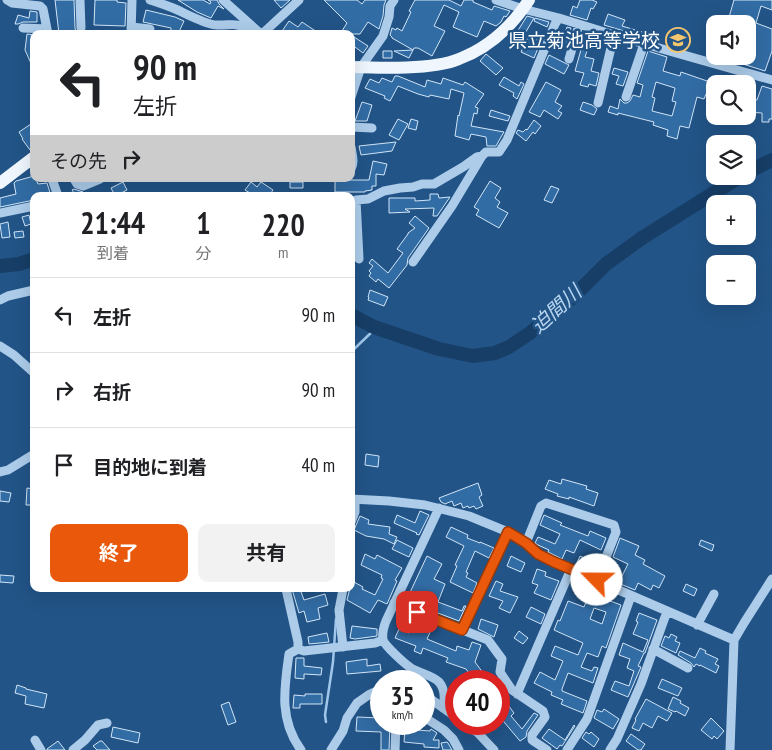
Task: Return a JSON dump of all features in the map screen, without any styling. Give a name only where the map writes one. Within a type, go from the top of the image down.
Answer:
[{"type":"main road","points":[[356,67],[409,67],[458,60],[483,47],[501,34],[526,5]]},
{"type":"main road","points":[[0,183],[30,160]]},
{"type":"street","points":[[80,0],[81,28]]},
{"type":"street","points":[[131,30],[132,0]]},
{"type":"street","points":[[150,0],[216,26],[238,25],[247,30]]},
{"type":"street","points":[[223,0],[257,30]]},
{"type":"street","points":[[356,67],[383,36],[389,17],[390,6],[394,0]]},
{"type":"street","points":[[496,0],[526,5],[559,18],[614,35],[772,80]]},
{"type":"street","points":[[5,2],[40,6],[44,9],[48,30]]},
{"type":"street","points":[[266,30],[293,2]]},
{"type":"street","points":[[413,262],[452,206],[482,156],[486,152],[499,152],[508,140],[559,18]]},
{"type":"street","points":[[569,59],[579,24]]},
{"type":"street","points":[[23,28],[36,30]]},
{"type":"street","points":[[140,30],[150,29]]},
{"type":"street","points":[[598,103],[614,35]]},
{"type":"street","points":[[626,97],[644,44]]},
{"type":"street","points":[[355,126],[372,128]]},
{"type":"street","points":[[359,259],[356,200],[400,188],[434,184],[477,157],[482,156]]},
{"type":"street","points":[[76,182],[83,186],[93,182]]},
{"type":"street","points":[[0,213],[30,207]]},
{"type":"street","points":[[0,300],[8,296],[30,291]]},
{"type":"street","points":[[0,346],[14,355],[30,369]]},
{"type":"street","points":[[0,472],[8,470],[30,456]]},
{"type":"street","points":[[355,500],[390,501],[425,505],[469,516],[508,532],[526,543],[538,554],[571,570],[734,640]]},
{"type":"street","points":[[526,543],[541,506],[546,503],[614,525],[616,532],[597,580]]},
{"type":"street","points":[[435,703],[443,708],[444,691],[439,682],[409,667],[383,640],[383,630],[439,508]]},
{"type":"street","points":[[462,630],[508,532]]},
{"type":"street","points":[[518,694],[571,570]]},
{"type":"street","points":[[730,750],[734,640],[772,579]]},
{"type":"street","points":[[287,592],[298,649]]},
{"type":"street","points":[[342,592],[339,610],[343,647]]},
{"type":"street","points":[[697,625],[714,594]]},
{"type":"street","points":[[567,750],[587,719],[631,596]]},
{"type":"street","points":[[394,603],[488,640],[502,659],[500,672],[512,690],[543,711],[545,717],[532,734],[532,740],[548,750]]},
{"type":"street","points":[[610,750],[629,711],[668,612]]},
{"type":"street","points":[[300,750],[289,730],[284,705],[289,654],[298,649],[304,651],[343,647],[375,643],[383,640]]},
{"type":"street","points":[[653,649],[688,668]]},
{"type":"street","points":[[331,750],[343,730],[346,718],[357,704],[370,694]]},
{"type":"street","points":[[73,750],[98,725],[108,723]]},
{"type":"street","points":[[435,724],[449,734],[459,750]]},
{"type":"street","points":[[395,750],[396,735]]},
{"type":"street","points":[[480,735],[494,750]]},
{"type":"street","points":[[35,740],[41,750]]},
{"type":"building","points":[[55,0],[74,0],[76,30],[59,30]]},
{"type":"building","points":[[95,0],[117,0],[117,2],[126,3],[125,26],[94,25]]},
{"type":"building","points":[[178,0],[203,0],[210,4],[211,2],[208,0],[217,0],[224,9],[218,6],[211,18]]},
{"type":"building","points":[[274,0],[290,0],[281,8]]},
{"type":"building","points":[[324,0],[357,0],[362,4],[365,0],[386,0],[379,29],[368,22],[360,34],[355,34],[355,30],[343,30],[347,23]]},
{"type":"building","points":[[415,0],[449,0],[461,6],[464,0],[473,0],[473,2],[492,10],[494,6],[510,11],[496,26],[484,21],[477,37],[453,27],[459,12],[444,5],[434,26],[445,31],[432,56],[418,48],[413,50],[390,35],[392,28],[402,31]]},
{"type":"building","points":[[580,0],[597,2],[593,9],[591,8],[587,20],[570,15],[573,6],[577,8]]},
{"type":"building","points":[[734,0],[772,0],[772,10],[761,6],[756,23],[756,15],[730,15]]},
{"type":"building","points":[[146,10],[184,21],[180,30],[171,30],[171,28],[143,22]]},
{"type":"building","points":[[30,11],[37,12],[37,22],[15,24],[18,15],[29,18]]},
{"type":"building","points":[[608,14],[625,20],[622,26],[642,32],[641,36],[604,25]]},
{"type":"building","points":[[527,16],[534,18],[524,35],[517,32]]},
{"type":"building","points":[[535,18],[549,22],[547,27],[534,21]]},
{"type":"building","points":[[289,21],[298,27],[302,22],[314,30],[283,30]]},
{"type":"building","points":[[756,23],[772,29],[772,51],[765,71],[746,65],[756,65]]},
{"type":"building","points":[[567,27],[571,28],[566,47],[561,45]]},
{"type":"building","points":[[27,34],[30,34],[30,61],[25,50]]},
{"type":"building","points":[[646,34],[661,39],[660,42],[645,38]]},
{"type":"building","points":[[529,35],[541,41],[534,58],[521,52]]},
{"type":"building","points":[[355,38],[368,46],[363,53],[355,47]]},
{"type":"building","points":[[582,46],[588,48],[585,57],[594,59],[591,71],[599,73],[596,86],[589,84],[588,87],[580,85],[584,73],[575,71]]},
{"type":"building","points":[[413,50],[409,58],[394,51]]},
{"type":"building","points":[[383,51],[392,51],[392,58],[383,58]]},
{"type":"building","points":[[648,51],[667,57],[663,71],[680,76],[681,72],[706,81],[704,99],[697,97],[689,128],[680,126],[677,139],[667,136],[668,130],[653,125],[654,122],[608,112],[610,106],[618,109],[620,99],[627,103],[633,95],[640,97],[643,85],[637,83]],"holes":[[[656,82],[675,88],[672,101],[676,102],[672,116],[652,111],[655,98],[652,97]]]},
{"type":"building","points":[[486,54],[503,68],[496,75],[480,61]]},
{"type":"building","points":[[549,55],[569,65],[564,74],[545,64]]},
{"type":"building","points":[[614,68],[628,72],[623,86],[616,84],[619,76],[612,74]]},
{"type":"building","points":[[395,76],[425,87],[427,80],[441,84],[443,78],[463,85],[465,82],[484,94],[475,107],[478,108],[477,114],[474,113],[471,126],[504,132],[496,146],[487,146],[486,137],[471,134],[469,140],[455,136],[464,93],[451,89],[449,99],[430,95],[429,97],[398,86],[390,101],[384,98],[385,96],[365,88],[370,79],[379,83],[382,78],[392,82]]},
{"type":"building","points":[[504,77],[519,86],[521,82],[524,84],[517,99],[513,96],[514,93],[499,85]]},
{"type":"building","points":[[546,82],[561,90],[555,102],[562,106],[558,111],[562,113],[558,119],[544,110],[540,117],[529,112]]},
{"type":"building","points":[[762,86],[772,89],[772,119],[769,119],[769,122],[762,122],[762,113],[756,113],[757,100]]},
{"type":"building","points":[[362,102],[372,105],[367,121],[355,121]]},
{"type":"building","points":[[583,102],[597,109],[594,115],[580,110]]},
{"type":"building","points":[[491,110],[510,116],[508,121],[489,116]]},
{"type":"building","points":[[398,119],[408,124],[399,140],[389,135]]},
{"type":"building","points":[[411,119],[418,121],[416,130],[408,128]]},
{"type":"building","points":[[534,120],[541,126],[526,141],[516,133],[518,130],[523,132],[527,130]]},
{"type":"building","points":[[30,125],[30,150],[22,139],[19,132]]},
{"type":"building","points":[[396,142],[392,151],[361,155],[359,146]]},
{"type":"building","points":[[373,161],[387,164],[384,175],[376,174],[376,186],[372,186],[372,190],[365,192],[335,192],[335,182],[369,180]]},
{"type":"building","points":[[30,177],[30,182],[37,182],[38,184],[47,183],[50,192],[30,192],[30,201],[0,207],[0,198],[16,194],[14,183]]},
{"type":"building","points":[[490,181],[501,188],[495,198],[500,202],[497,207],[508,213],[499,228],[476,215],[479,210],[474,207]]},
{"type":"building","points":[[123,182],[127,190],[113,192],[111,188]]},
{"type":"building","points":[[251,182],[257,187],[261,182],[273,190],[272,192],[248,192],[245,190]]},
{"type":"building","points":[[290,182],[303,182],[303,188],[290,188]]},
{"type":"building","points":[[551,186],[559,189],[552,203],[544,200]]},
{"type":"building","points":[[74,189],[83,192],[73,192],[72,190]]},
{"type":"building","points":[[430,194],[438,194],[439,198],[450,197],[437,216],[433,216],[434,208],[405,209],[410,212],[389,213],[389,198],[415,198],[415,201],[430,200]]},
{"type":"building","points":[[29,215],[30,224],[25,226],[22,217]]},
{"type":"building","points":[[415,216],[429,228],[408,258],[407,265],[389,288],[378,279],[376,282],[369,276],[371,273],[369,271],[373,266],[369,263],[372,259],[388,273],[403,253],[397,249],[408,233],[415,228],[409,223]]},
{"type":"building","points":[[8,222],[10,237],[2,238],[0,224]]},
{"type":"building","points":[[23,231],[24,237],[15,238],[14,232]]},
{"type":"building","points":[[370,290],[388,297],[384,306],[368,300]]},
{"type":"building","points":[[366,454],[379,456],[378,467],[365,465]]},
{"type":"building","points":[[562,479],[587,486],[586,489],[598,493],[594,506],[569,497],[569,499],[557,496],[558,494],[545,489],[549,480],[561,484]]},
{"type":"building","points":[[478,483],[482,495],[479,497],[483,506],[476,509],[474,506],[463,508],[461,503],[454,506],[452,501],[445,504],[439,498]]},
{"type":"building","points":[[27,488],[30,488],[30,505],[26,505]]},
{"type":"building","points":[[0,491],[11,493],[9,502],[0,501]]},
{"type":"building","points":[[420,511],[429,515],[419,535],[394,523],[397,515],[415,523]]},
{"type":"building","points":[[544,515],[562,523],[560,525],[588,536],[590,531],[606,538],[601,550],[580,540],[574,553],[566,550],[562,559],[548,552],[549,550],[535,543],[538,537],[555,544],[560,534],[540,525]]},
{"type":"building","points":[[360,516],[369,520],[368,524],[390,527],[389,534],[397,537],[394,544],[384,539],[366,536],[355,530]]},
{"type":"building","points":[[451,527],[468,535],[467,538],[494,548],[489,558],[475,551],[466,572],[468,573],[466,577],[477,583],[473,593],[450,582],[457,566],[455,565],[464,546],[446,537]]},
{"type":"building","points":[[620,538],[639,546],[635,555],[645,560],[643,564],[665,576],[659,588],[653,585],[651,590],[638,583],[635,590],[606,578],[608,573],[621,578],[628,564],[613,557]]},
{"type":"building","points":[[397,540],[413,548],[409,557],[392,549]]},
{"type":"building","points":[[701,540],[714,545],[712,551],[699,545]]},
{"type":"building","points":[[365,554],[375,559],[377,555],[402,568],[395,580],[397,581],[387,604],[378,600],[370,613],[347,600],[349,592],[355,592],[355,583],[363,587],[362,589],[375,595],[383,579],[381,578],[382,575],[361,565]]},
{"type":"building","points":[[427,556],[442,564],[434,579],[445,584],[438,602],[462,611],[464,606],[466,606],[459,621],[406,601]]},
{"type":"building","points":[[511,556],[525,563],[521,572],[507,566]]},
{"type":"building","points":[[580,556],[595,563],[591,571],[576,565]]},
{"type":"building","points":[[537,569],[546,572],[545,576],[559,581],[551,600],[534,593],[538,585],[532,583]]},
{"type":"building","points":[[0,575],[14,576],[13,583],[0,582]]},
{"type":"building","points":[[496,581],[503,584],[500,591],[518,597],[510,613],[499,608],[503,601],[489,596]]},
{"type":"building","points":[[686,584],[697,589],[694,596],[683,591]]},
{"type":"building","points":[[591,589],[598,591],[597,594],[605,597],[605,599],[621,605],[606,648],[602,646],[598,657],[587,653],[581,667],[592,671],[594,667],[598,668],[593,683],[568,673],[562,689],[562,691],[587,701],[583,713],[561,704],[563,700],[551,695],[552,692],[534,683],[540,672],[555,680],[563,661],[551,656],[555,646],[578,655],[583,643],[554,630],[568,601],[584,607]],"holes":[[[594,608],[606,612],[602,624],[590,619]]]},
{"type":"building","points":[[293,592],[301,592],[304,600],[325,594],[328,605],[318,608],[320,619],[307,622],[304,611],[299,613]]},
{"type":"building","points":[[531,607],[545,614],[541,624],[526,617]]},
{"type":"building","points":[[639,613],[657,620],[645,653],[638,666],[641,667],[628,697],[611,690],[615,681],[629,686],[634,671],[627,668],[630,659],[619,655],[623,643],[643,652],[648,640],[633,634],[638,622],[636,621]]},
{"type":"building","points":[[414,619],[421,621],[419,626],[431,630],[427,639],[456,651],[457,646],[469,650],[472,642],[481,645],[475,662],[481,670],[467,670],[446,662],[448,658],[423,648],[421,654],[414,651],[416,646],[395,638],[399,629],[409,633]]},
{"type":"building","points":[[481,619],[498,625],[494,637],[478,629]]},
{"type":"building","points":[[352,626],[377,629],[377,636],[350,638]]},
{"type":"building","points":[[519,631],[528,638],[523,644],[514,638]]},
{"type":"building","points":[[327,633],[329,642],[309,644],[308,637]]},
{"type":"building","points":[[671,634],[677,637],[675,641],[680,643],[676,653],[661,646],[665,636],[669,638]]},
{"type":"building","points":[[700,648],[706,651],[705,653],[718,659],[715,664],[719,666],[716,673],[700,665],[696,664],[694,667],[678,655],[680,651],[695,658]]},
{"type":"building","points":[[296,658],[304,658],[304,666],[322,668],[321,675],[304,674],[304,679],[295,678]]},
{"type":"building","points":[[367,659],[367,666],[380,664],[381,670],[347,674],[346,662]]},
{"type":"building","points":[[662,679],[682,688],[678,696],[658,688]]},
{"type":"building","points":[[17,685],[47,694],[44,708],[25,704],[26,696],[15,693]]},
{"type":"building","points":[[305,694],[322,694],[322,704],[300,704],[300,708],[293,708],[294,695],[305,696]]},
{"type":"building","points":[[673,697],[689,708],[685,716],[668,709]]},
{"type":"building","points":[[646,699],[672,713],[667,721],[658,716],[652,728],[643,723],[639,731],[632,728]]},
{"type":"building","points":[[229,702],[236,722],[228,725],[221,705]]},
{"type":"building","points":[[510,708],[514,713],[511,716],[522,729],[534,713],[538,715],[527,731],[526,737],[520,741],[510,729]]},
{"type":"building","points":[[604,709],[619,719],[613,729],[594,718],[597,710],[602,712]]},
{"type":"building","points":[[357,717],[370,718],[370,732],[356,731]]},
{"type":"building","points":[[711,718],[724,731],[717,739],[714,736],[712,739],[701,730]]},
{"type":"building","points":[[574,725],[562,746],[560,745],[557,749],[542,738],[549,729],[565,740]]},
{"type":"building","points":[[113,727],[140,733],[138,743],[111,737]]},
{"type":"building","points":[[435,732],[437,733],[433,740],[439,740],[439,748],[424,747],[424,744],[404,742],[405,735],[435,735]]},
{"type":"building","points":[[586,732],[589,734],[591,732],[599,739],[594,747],[582,738]]},
{"type":"building","points":[[631,734],[645,744],[641,750],[638,750],[626,741]]},
{"type":"building","points":[[381,735],[390,735],[389,750],[381,750]]},
{"type":"building","points":[[58,741],[65,750],[47,750],[47,749]]},
{"type":"building","points":[[100,741],[110,750],[97,750],[93,746]]},
{"type":"building","points":[[447,742],[452,750],[443,750],[441,743]]},
{"type":"waterway","name":"迫間川","points":[[756,168],[772,160]]},
{"type":"waterway","name":"迫間川","points":[[355,317],[374,327],[439,349],[473,356],[495,353],[509,347],[530,333],[573,297],[606,264],[642,238],[727,185]]},
{"type":"waterway","name":"迫間川","points":[[0,266],[19,264],[30,260]]},
{"type":"waterway","points":[[355,348],[376,328]]},
{"type":"waterway","points":[[326,722],[325,715],[333,662],[336,619]]},
{"type":"place","name":"県立菊池高等学校","points":[[678,40]]},
{"type":"route","points":[[417,612],[462,630],[508,532],[526,543],[538,554],[597,580]]}]
